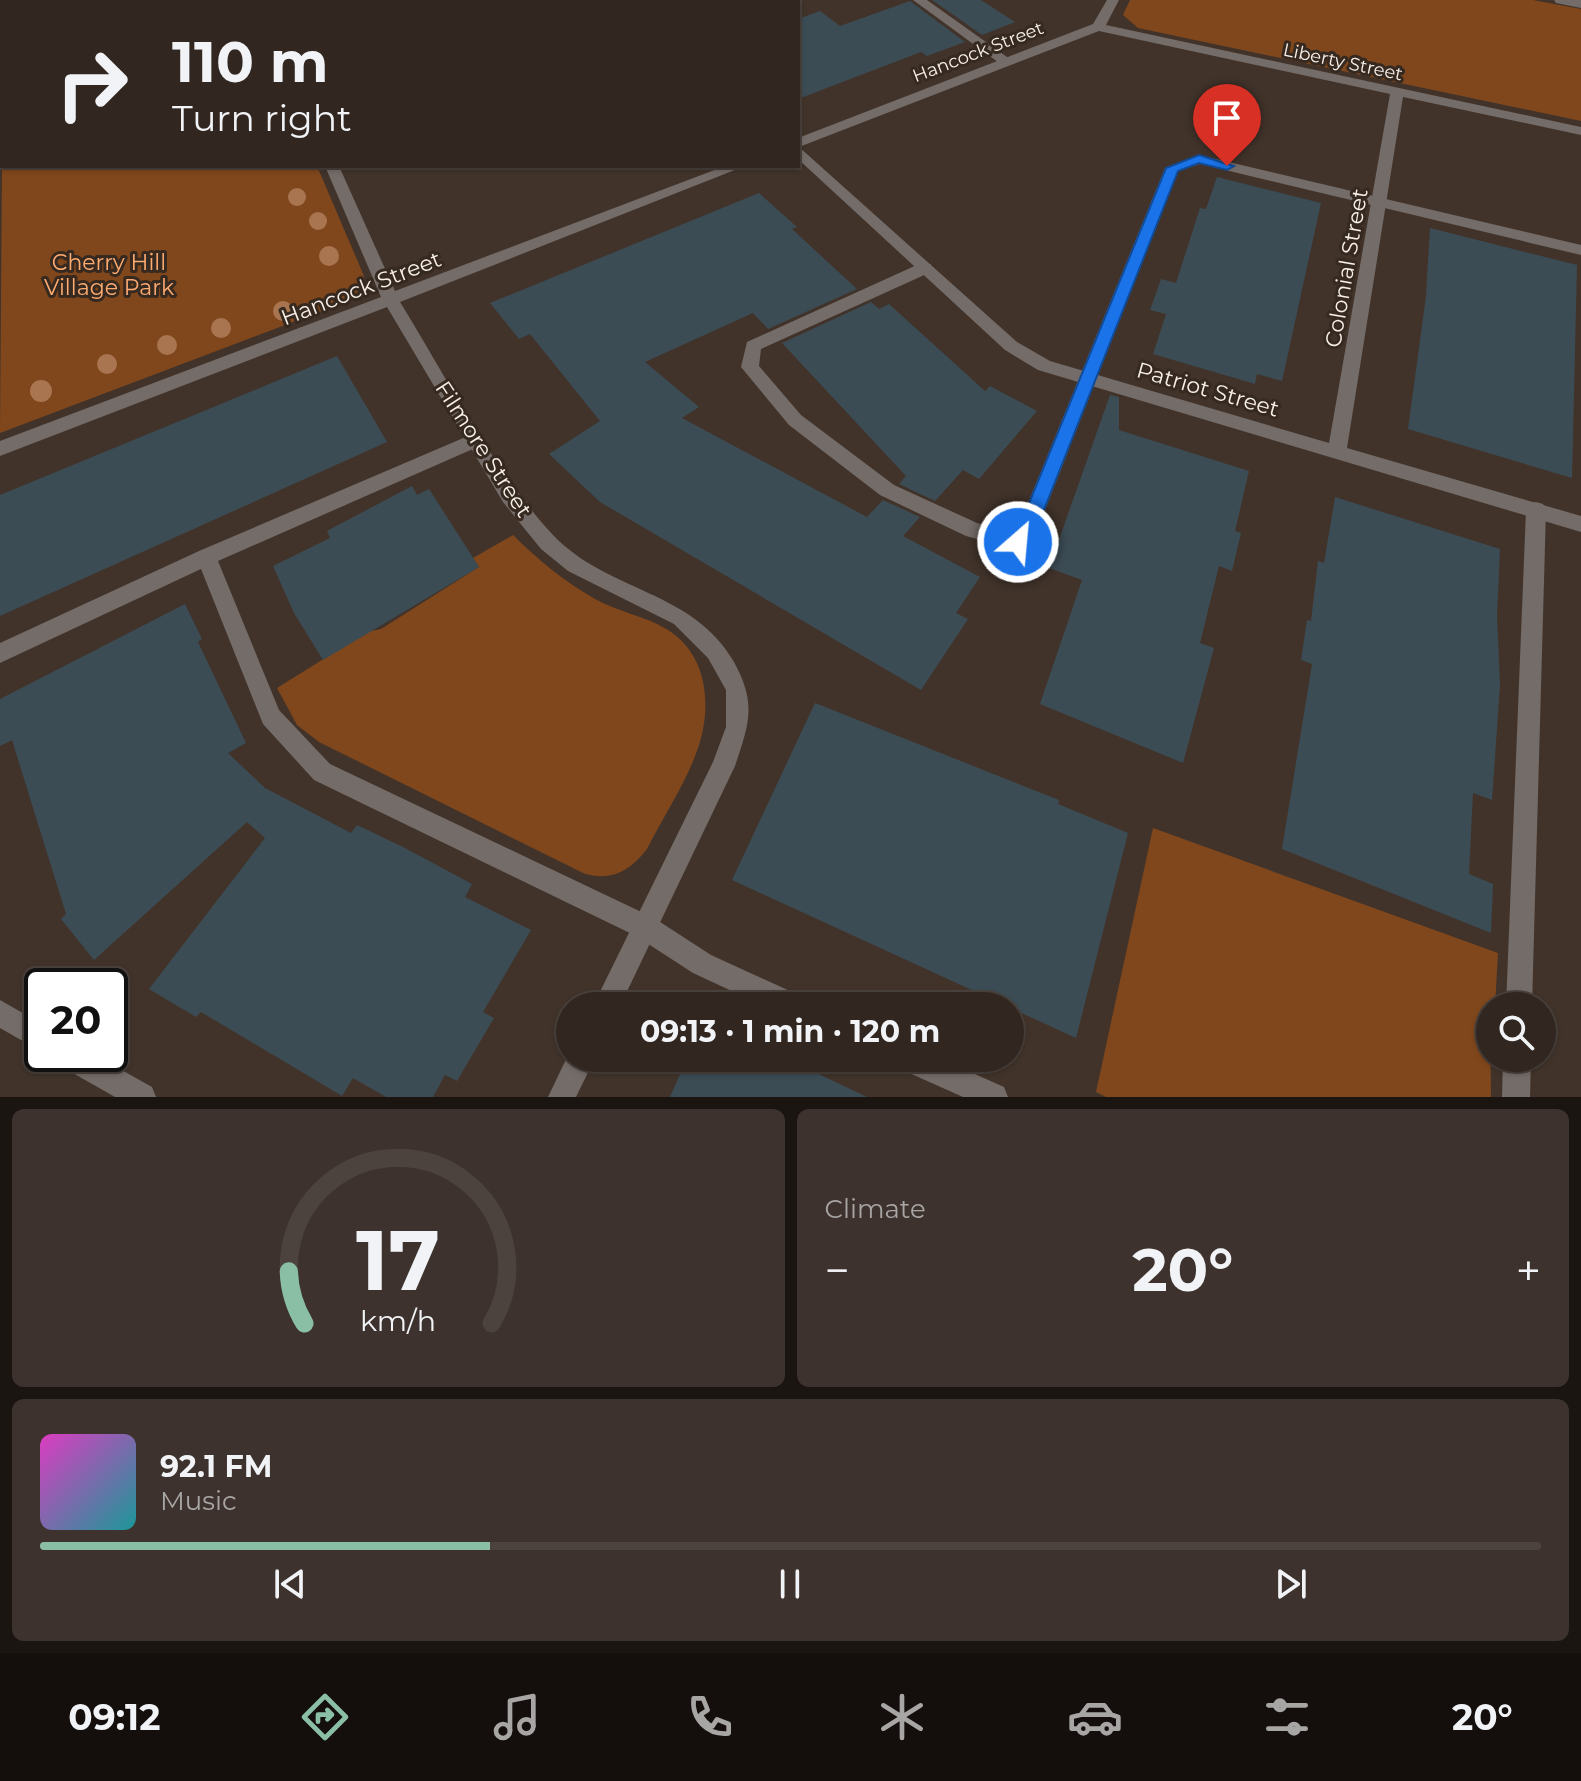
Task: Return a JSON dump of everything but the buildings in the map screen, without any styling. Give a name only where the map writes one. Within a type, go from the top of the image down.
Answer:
[{"type":"street","points":[[919,0],[1007,62]]},
{"type":"street","points":[[1098,27],[1113,0]]},
{"type":"street","points":[[1560,0],[1581,4]]},
{"type":"street","name":"Hancock Street","points":[[800,142],[1098,27]]},
{"type":"street","name":"Liberty Street","points":[[1098,27],[1581,131]]},
{"type":"street","name":"Colonial Street","points":[[1337,451],[1397,92]]},
{"type":"street","name":"Patriot Street","points":[[800,153],[1011,346],[1044,366],[1581,524]]},
{"type":"street","points":[[925,268],[753,346],[750,367],[795,420],[887,490],[973,530],[1018,542],[1033,515],[1172,168],[1199,159],[1581,250]]},
{"type":"street","name":"Filmore Street","points":[[333,168],[391,300],[510,497],[548,543],[575,565],[681,618],[716,651],[737,689],[737,727],[723,766],[613,992]]},
{"type":"street","name":"Hancock Street","points":[[0,449],[733,168]]},
{"type":"street","points":[[0,653],[206,557],[475,440]]},
{"type":"street","points":[[1519,992],[1536,510]]},
{"type":"street","points":[[206,557],[271,717],[322,772],[645,927],[702,964],[763,992]]},
{"type":"street","points":[[0,1013],[24,1028]]},
{"type":"street","points":[[98,1072],[142,1097]]},
{"type":"street","points":[[562,1097],[574,1072]]},
{"type":"street","points":[[939,1072],[994,1097]]},
{"type":"street","points":[[1516,1097],[1517,1072]]},
{"type":"green space","points":[[1130,0],[1533,0],[1581,9],[1581,121],[1138,28],[1123,15]]},
{"type":"green space","name":"Cherry Hill Village Park","points":[[2,168],[318,168],[364,276],[362,288],[346,302],[0,433]]},
{"type":"green space","points":[[513,535],[552,570],[584,592],[668,630],[691,652],[698,666],[705,697],[699,745],[689,771],[647,849],[619,873],[602,876],[583,873],[319,742],[297,725],[277,688],[367,632],[381,629],[479,567],[473,558]]},
{"type":"green space","points":[[1153,828],[1498,953],[1496,992],[1476,992],[1476,1072],[1491,1072],[1491,1097],[1106,1097],[1096,1092]]},
{"type":"route","points":[[1018,542],[1033,515],[1172,168],[1199,159],[1227,166]]}]
